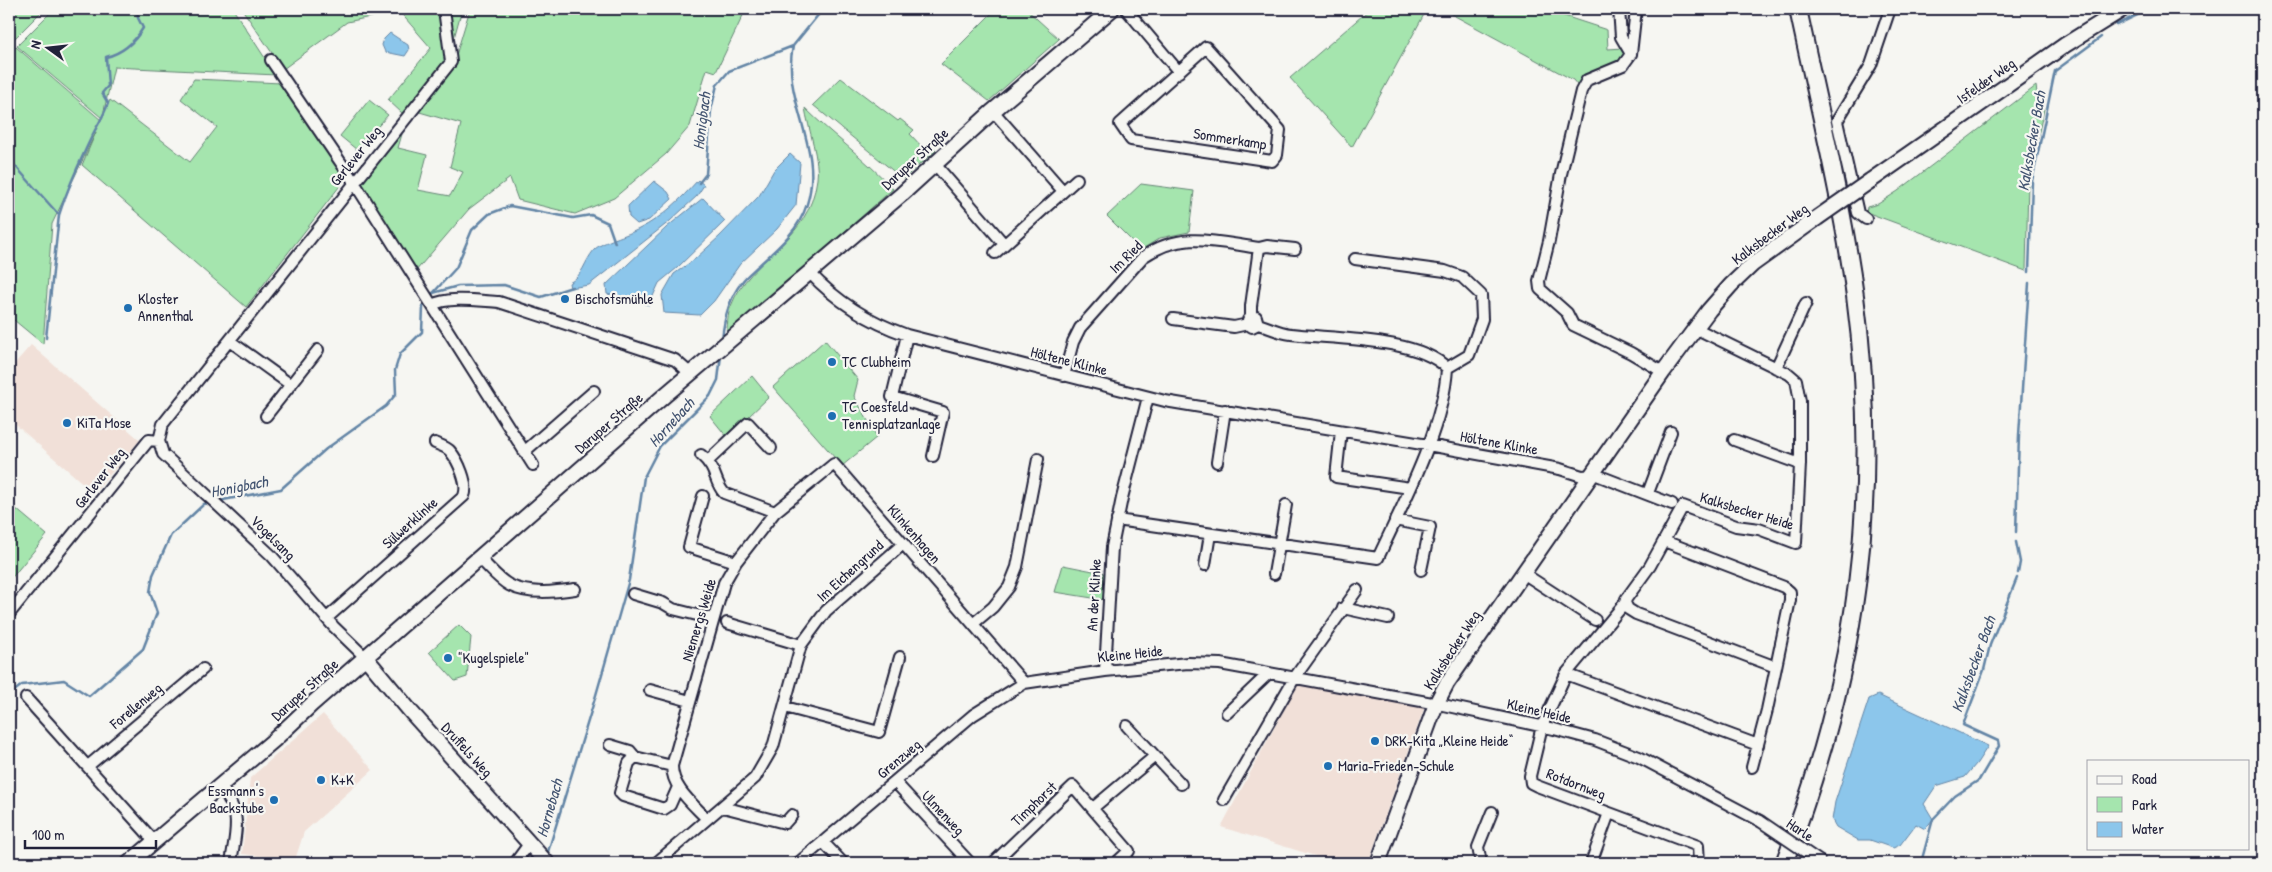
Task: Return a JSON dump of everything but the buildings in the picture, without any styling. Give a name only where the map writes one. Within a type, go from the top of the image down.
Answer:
[{"type":"main road","points":[[1784,863],[1799,826],[1827,736],[1842,677],[1864,526],[1866,470],[1864,394],[1855,294],[1841,214],[1798,9]]},
{"type":"street","name":"Gerlever Weg","points":[[9,614],[149,440],[159,441],[163,424],[451,62],[444,9]]},
{"type":"street","name":"Daruper Straße","points":[[129,863],[274,740],[691,374],[902,194],[992,111],[1110,9]]},
{"type":"street","points":[[1126,9],[1179,72]]},
{"type":"street","points":[[1619,9],[1621,36],[1631,54]]},
{"type":"street","points":[[1636,9],[1631,54],[1623,65],[1587,80],[1581,91],[1561,174],[1549,240],[1539,281],[1540,289],[1567,313],[1573,325],[1631,353],[1663,372]]},
{"type":"street","points":[[1866,219],[1858,213],[1837,121],[1871,65],[1890,9]]},
{"type":"street","name":"Isfelder Weg","points":[[1870,182],[2065,45],[2122,9]]},
{"type":"street","name":"Sommerkamp","points":[[1206,48],[1280,130],[1277,155],[1272,161],[1132,140],[1120,124],[1179,72],[1206,48]]},
{"type":"street","points":[[271,60],[354,182],[533,465]]},
{"type":"street","points":[[992,111],[1063,191]]},
{"type":"street","points":[[934,163],[1004,244]]},
{"type":"street","points":[[995,253],[1077,180]]},
{"type":"street","name":"Kalksbecker Weg","points":[[1378,863],[1436,704],[1447,683],[1663,372],[1695,328],[1731,285],[1754,264],[1870,182]]},
{"type":"street","name":"Im Ried","points":[[1064,376],[1080,328],[1144,256],[1153,250],[1164,245],[1192,238],[1259,248],[1267,246],[1295,249]]},
{"type":"street","points":[[1252,322],[1251,306],[1259,248]]},
{"type":"street","points":[[1356,258],[1445,271],[1462,277],[1481,296],[1482,319],[1469,355],[1447,368]]},
{"type":"street","name":"Höltene Klinke","points":[[809,272],[856,312],[880,325],[908,335],[1148,397],[1560,469],[1582,476],[1597,475],[1648,493],[1672,504]]},
{"type":"street","points":[[429,300],[437,302],[469,300],[499,302],[675,360],[691,374]]},
{"type":"street","points":[[1776,368],[1806,304]]},
{"type":"street","points":[[1173,319],[1234,327],[1252,322],[1289,334],[1340,336],[1375,341],[1407,349],[1438,360],[1447,368]]},
{"type":"street","name":"Kalksbecker Heide","points":[[1542,726],[1566,674],[1625,603],[1626,598],[1650,566],[1683,506],[1736,526],[1760,530],[1796,543],[1800,464],[1800,390],[1796,380],[1776,368],[1695,328]]},
{"type":"street","points":[[908,335],[892,397],[943,412],[932,456]]},
{"type":"street","points":[[230,341],[290,384]]},
{"type":"street","points":[[266,416],[318,350]]},
{"type":"street","points":[[1117,520],[1378,558],[1428,445],[1446,384],[1447,368]]},
{"type":"street","points":[[524,452],[594,391]]},
{"type":"street","name":"An der Klinke","points":[[1105,671],[1110,573],[1117,520],[1148,397]]},
{"type":"street","points":[[1217,462],[1225,410]]},
{"type":"street","points":[[772,448],[748,423],[704,458],[716,471],[720,489],[724,493],[775,512]]},
{"type":"street","points":[[1341,431],[1336,477],[1410,488]]},
{"type":"street","points":[[1648,493],[1671,432]]},
{"type":"street","points":[[1734,440],[1800,464]]},
{"type":"street","name":"Vogelsang","points":[[159,441],[163,454],[270,555],[366,658]]},
{"type":"street","name":"Sülwerklinke","points":[[327,618],[464,496],[467,489],[466,482],[449,449],[435,443]]},
{"type":"street","points":[[974,623],[993,607],[1009,587],[1017,567],[1038,459]]},
{"type":"street","name":"Niemergs Weide","points":[[672,766],[724,583],[736,562],[775,512],[834,464]]},
{"type":"street","name":"Klinkenhagen","points":[[834,464],[974,623],[1024,684]]},
{"type":"street","points":[[703,496],[689,548],[736,562]]},
{"type":"street","points":[[1274,574],[1286,505]]},
{"type":"street","points":[[1395,520],[1430,527],[1421,570]]},
{"type":"street","points":[[1205,565],[1210,534]]},
{"type":"street","points":[[1664,541],[1784,587],[1790,592],[1776,668],[1752,767]]},
{"type":"street","name":"Im Eichengrund","points":[[656,863],[755,778],[773,747],[801,646],[826,611],[903,544]]},
{"type":"street","points":[[480,559],[504,582],[516,588],[556,592],[575,589]]},
{"type":"street","points":[[1523,573],[1595,620]]},
{"type":"street","points":[[1224,800],[1295,678],[1357,590]]},
{"type":"street","points":[[633,594],[663,603],[673,609],[713,620]]},
{"type":"street","points":[[1625,603],[1628,609],[1636,614],[1776,668]]},
{"type":"street","points":[[1343,608],[1388,618]]},
{"type":"street","points":[[726,623],[801,646]]},
{"type":"street","points":[[785,707],[879,732],[900,657]]},
{"type":"street","name":"Druffels Weg","points":[[366,658],[411,712],[538,854]]},
{"type":"street","name":"Kleine Heide","points":[[1024,684],[1105,671],[1188,664],[1220,664],[1269,672],[1542,726],[1595,740],[1639,757],[1760,821]]},
{"type":"street","name":"Forellenweg","points":[[88,766],[203,669]]},
{"type":"street","points":[[1227,713],[1269,672]]},
{"type":"street","points":[[1566,674],[1758,745]]},
{"type":"street","name":"Grenzweg","points":[[798,863],[972,715],[1024,684]]},
{"type":"street","points":[[650,690],[690,701]]},
{"type":"street","points":[[26,698],[154,841]]},
{"type":"street","points":[[1127,726],[1181,784]]},
{"type":"street","name":"Rotdornweg","points":[[1542,726],[1530,776],[1532,783],[1698,846],[1699,863]]},
{"type":"street","points":[[610,745],[630,751],[635,757],[672,766],[672,774],[678,787],[707,820]]},
{"type":"street","points":[[1093,808],[1154,756]]},
{"type":"street","points":[[635,757],[629,763],[620,793],[623,796],[664,809],[670,805],[678,787]]},
{"type":"street","name":"Ulmenweg","points":[[895,782],[970,863]]},
{"type":"street","points":[[220,785],[230,798],[236,815],[231,863]]},
{"type":"street","name":"Timphorst","points":[[993,863],[1074,786],[1129,851],[1116,863]]},
{"type":"street","points":[[722,807],[785,823],[792,815]]},
{"type":"street","points":[[1480,863],[1478,847],[1492,812]]},
{"type":"street","name":"Rotdornweg","points":[[1591,863],[1609,813]]},
{"type":"street","name":"Harle","points":[[1760,821],[1822,863]]},
{"type":"street","points":[[823,842],[843,863]]},
{"type":"street","points":[[515,863],[538,854]]},
{"type":"shaded area","points":[[31,345],[140,440],[94,493],[9,419],[9,370]]},
{"type":"shaded area","name":"Maria-Frieden-Schule","points":[[1299,682],[1425,706],[1368,863],[1338,863],[1221,827]]},
{"type":"shaded area","points":[[323,714],[373,770],[304,832],[295,860],[242,854],[250,778]]},
{"type":"green space","points":[[9,9],[44,9],[9,44]]},
{"type":"green space","points":[[54,9],[233,9],[276,75],[114,67],[103,115],[110,100],[190,162],[217,127],[181,99],[194,79],[281,83],[346,178],[246,307],[82,165],[96,132],[52,224],[43,344],[9,316],[9,54],[16,47],[101,120],[102,118],[17,46]]},
{"type":"green space","points":[[242,9],[442,9],[447,61],[403,114],[388,100],[431,48],[399,11],[347,22],[283,69]]},
{"type":"green space","points":[[450,9],[462,9],[454,38]]},
{"type":"green space","points":[[470,9],[746,9],[716,72],[707,69],[690,126],[666,154],[614,198],[575,214],[518,200],[510,178],[469,209],[415,272],[357,183],[398,133],[402,134],[398,148],[427,155],[418,190],[450,196],[463,172],[450,167],[461,124],[416,111],[454,62]]},
{"type":"green space","points":[[996,9],[1026,9],[1059,39],[989,101],[941,64]]},
{"type":"green space","points":[[1370,9],[1427,9],[1352,147],[1290,78]]},
{"type":"green space","points":[[1442,9],[1543,9],[1607,30],[1608,49],[1623,48],[1628,54],[1617,64],[1578,86],[1573,80]]},
{"type":"green space","points":[[841,78],[898,121],[900,119],[914,130],[910,134],[924,149],[930,144],[936,150],[903,179],[813,105]]},
{"type":"green space","points":[[2036,86],[2039,107],[2044,109],[2028,180],[2026,271],[1866,212],[1867,207],[1878,204],[1898,191]]},
{"type":"green space","points":[[369,100],[388,115],[357,150],[340,136]]},
{"type":"green space","points":[[805,108],[893,189],[726,336],[730,309],[740,289],[751,274],[791,235],[803,219],[812,201],[817,172]]},
{"type":"green space","points":[[1141,184],[1194,191],[1189,232],[1160,238],[1141,250],[1107,216]]},
{"type":"green space","name":"TC Coesfeld Tennisplatzanlage","points":[[825,340],[858,380],[854,396],[877,437],[842,466],[773,387]]},
{"type":"green space","points":[[752,376],[769,397],[727,437],[710,416]]},
{"type":"green space","points":[[9,503],[47,535],[9,581]]},
{"type":"green space","points":[[1063,565],[1108,574],[1105,600],[1055,592]]},
{"type":"green space","points":[[459,625],[471,637],[467,677],[455,681],[429,652]]},
{"type":"water","points":[[390,33],[408,45],[409,50],[405,56],[385,52],[382,45],[384,39]]},
{"type":"water","points":[[790,154],[800,163],[796,205],[777,229],[740,264],[714,301],[700,315],[664,313],[662,295],[674,274],[695,259],[759,196],[774,170]]},
{"type":"water","points":[[698,180],[704,185],[697,196],[670,221],[589,285],[570,288],[569,283],[577,277],[597,247],[639,229],[656,219],[678,201]]},
{"type":"water","points":[[654,181],[668,192],[672,199],[649,220],[637,224],[629,217],[628,206]]},
{"type":"water","points":[[703,198],[725,221],[659,283],[649,305],[607,294],[606,285],[667,227]]},
{"type":"water","points":[[1878,695],[1988,746],[1965,777],[1936,786],[1924,804],[1933,819],[1925,829],[1916,824],[1900,845],[1893,848],[1870,840],[1858,840],[1836,827],[1832,820],[1835,802],[1869,699]]},
{"type":"waterway","points":[[59,215],[74,174],[108,103],[102,93],[108,86],[106,57],[127,47],[143,28],[138,18],[137,9]]},
{"type":"waterway","name":"Honigbach","points":[[699,183],[706,174],[711,110],[717,85],[729,71],[793,46],[823,9]]},
{"type":"waterway","name":"Kalksbecker Bach","points":[[2116,25],[2150,9]]},
{"type":"waterway","name":"Kalksbecker Bach","points":[[2029,272],[2032,181],[2055,71],[2101,37]]},
{"type":"waterway","name":"Hornebach","points":[[722,339],[728,309],[737,288],[787,238],[799,222],[807,204],[811,183],[811,163],[793,85],[791,66],[793,46]]},
{"type":"waterway","points":[[9,159],[59,215],[46,338]]},
{"type":"waterway","name":"Honigbach","points":[[434,292],[456,268],[472,230],[489,214],[510,206],[573,218],[591,215],[608,223],[615,243]]},
{"type":"waterway","name":"Kalksbecker Bach","points":[[2016,532],[2019,435],[2029,283]]},
{"type":"waterway","name":"Honigbach","points":[[430,298],[433,293],[458,286],[504,285],[541,297],[572,287]]},
{"type":"waterway","name":"Honigbach","points":[[218,501],[281,489],[326,449],[386,406],[396,394],[395,370],[400,354],[422,332],[423,307],[427,302]]},
{"type":"waterway","name":"Hornebach","points":[[547,855],[629,580],[644,477],[660,446],[710,396],[718,380],[721,355]]},
{"type":"waterway","name":"Honigbach","points":[[9,695],[22,685],[64,680],[89,696],[143,649],[157,613],[150,592],[153,575],[171,535],[204,504],[210,503]]},
{"type":"waterway","name":"Kalksbecker Bach","points":[[2016,542],[2020,562],[2018,573]]},
{"type":"waterway","name":"Kalksbecker Bach","points":[[1922,859],[1933,819],[1955,796],[1979,780],[1999,746],[1998,741],[1963,725],[1984,670],[1990,645],[2017,578]]},
{"type":"place","name":"Bischofsmühle","points":[[565,299]]},
{"type":"place","name":"Kloster Annenthal","points":[[128,308]]},
{"type":"place","name":"TC Clubheim","points":[[832,362]]},
{"type":"place","name":"TC Coesfeld Tennisplatzanlage","points":[[832,416]]},
{"type":"place","name":"KiTa Mose","points":[[67,423]]},
{"type":"place","name":"\"Kugelspiele\"","points":[[448,658]]},
{"type":"place","name":"DRK-Kita „Kleine Heide“","points":[[1375,741]]},
{"type":"place","name":"Maria-Frieden-Schule","points":[[1328,766]]},
{"type":"place","name":"K+K","points":[[321,780]]},
{"type":"place","name":"Essmann's Backstube","points":[[274,800]]}]
